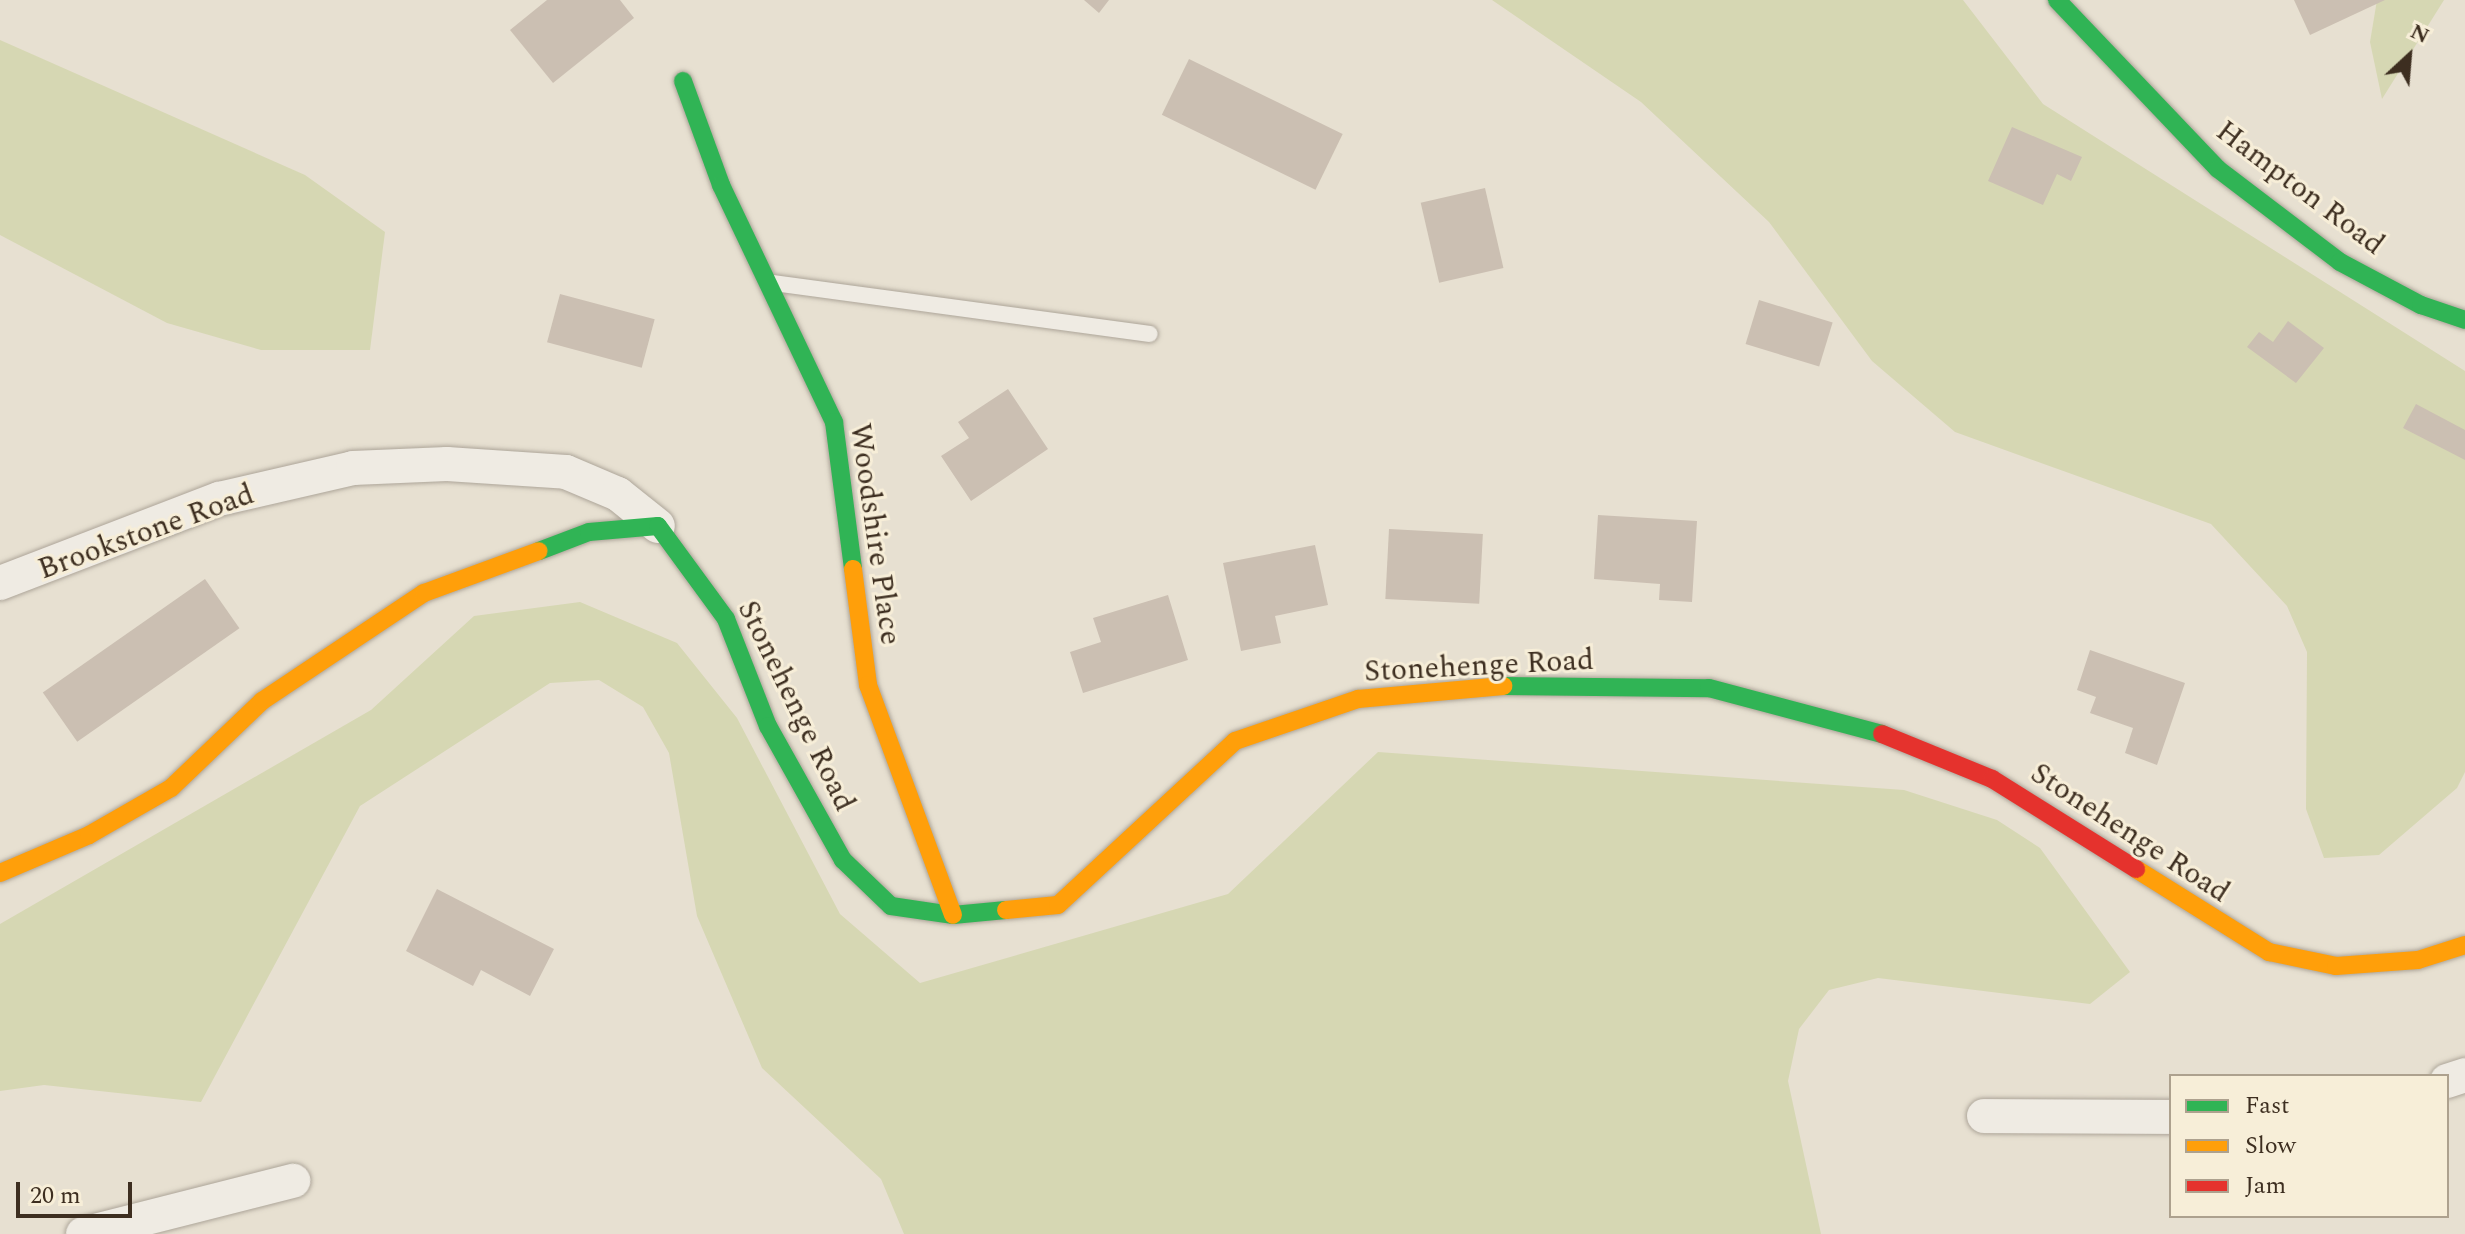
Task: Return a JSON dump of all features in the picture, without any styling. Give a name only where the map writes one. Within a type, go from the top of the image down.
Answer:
[{"type":"street","name":"Hampton Road","points":[[2057,0],[2218,169],[2340,262],[2421,305],[2465,320]]},
{"type":"street","name":"Woodshire Place","points":[[683,81],[721,185],[834,422],[868,685],[953,915]]},
{"type":"street","name":"Brookstone Road","points":[[0,583],[219,499],[353,468],[447,464],[566,472],[618,494],[658,526]]},
{"type":"street","name":"Stonehenge Road","points":[[658,526],[726,619],[768,726],[843,860],[891,906],[953,915],[1058,905],[1235,741],[1358,699],[1507,686],[1709,688],[1903,740],[1992,779],[2269,952],[2336,966],[2418,960],[2465,945]]},
{"type":"street","points":[[0,873],[89,835],[171,788],[262,701],[424,593],[589,532],[658,526]]},
{"type":"street","points":[[1984,1116],[2169,1117]]},
{"type":"street","points":[[83,1234],[293,1181]]},
{"type":"lane","points":[[767,282],[901,295],[1056,324],[1150,334]]},
{"type":"green space","points":[[1492,0],[1963,0],[2043,104],[2465,371],[2465,772],[2457,788],[2379,855],[2324,858],[2306,809],[2307,652],[2287,606],[2211,524],[1955,432],[1872,361],[1769,222],[1641,102]]},
{"type":"green space","points":[[2377,0],[2444,0],[2382,99],[2370,42]]},
{"type":"green space","points":[[0,40],[305,175],[385,232],[370,350],[261,350],[167,323],[0,235]]},
{"type":"green space","points":[[580,602],[677,643],[737,718],[840,914],[920,983],[1228,894],[1378,752],[1904,790],[1997,820],[2040,848],[2130,972],[2090,1004],[1878,978],[1829,990],[1799,1029],[1788,1081],[1821,1234],[904,1234],[881,1179],[762,1068],[697,916],[669,753],[643,707],[599,680],[550,683],[360,806],[201,1102],[44,1085],[0,1091],[0,924],[371,710],[474,616]]},
{"type":"building","points":[[547,0],[620,0],[634,18],[553,83],[510,30]]},
{"type":"building","points":[[1084,0],[1109,0],[1099,13]]},
{"type":"building","points":[[2294,0],[2385,0],[2310,35]]},
{"type":"building","points":[[1189,59],[1343,134],[1316,190],[1162,115]]},
{"type":"building","points":[[2012,127],[2082,157],[2071,181],[2057,174],[2043,205],[1988,181]]},
{"type":"building","points":[[1485,188],[1503,268],[1439,283],[1421,203]]},
{"type":"building","points":[[560,294],[655,319],[642,368],[547,342]]},
{"type":"building","points":[[1759,300],[1833,323],[1819,367],[1746,344]]},
{"type":"building","points":[[2288,321],[2324,348],[2296,383],[2247,347],[2259,332],[2273,342]]},
{"type":"building","points":[[1008,389],[1048,449],[971,501],[941,456],[969,438],[958,422]]},
{"type":"building","points":[[2416,404],[2465,430],[2465,460],[2403,428]]},
{"type":"building","points":[[1598,515],[1697,521],[1692,602],[1659,600],[1660,584],[1594,579]]},
{"type":"building","points":[[1389,529],[1483,534],[1479,604],[1385,599]]},
{"type":"building","points":[[1315,545],[1328,605],[1275,616],[1281,643],[1241,651],[1223,563]]},
{"type":"building","points":[[205,579],[239,628],[77,742],[43,693]]},
{"type":"building","points":[[1168,595],[1188,660],[1083,693],[1070,652],[1101,642],[1093,618]]},
{"type":"building","points":[[2090,650],[2185,683],[2157,765],[2125,753],[2133,728],[2090,713],[2096,697],[2077,690]]},
{"type":"building","points":[[437,889],[554,949],[530,996],[481,970],[473,986],[406,951]]},
{"type":"traffic: fast","points":[[2057,0],[2218,169],[2340,262],[2421,305],[2465,320]]},
{"type":"traffic: fast","points":[[683,81],[721,185],[834,422],[853,569]]},
{"type":"traffic: fast","points":[[539,551],[589,532],[658,526],[726,619],[768,726],[843,860],[891,906],[953,915],[1006,910]]},
{"type":"traffic: fast","points":[[1503,686],[1709,688],[1882,734]]},
{"type":"traffic: slow","points":[[0,873],[89,835],[171,788],[262,701],[424,593],[539,551]]},
{"type":"traffic: slow","points":[[853,569],[868,685],[953,915]]},
{"type":"traffic: slow","points":[[1006,910],[1058,905],[1235,741],[1358,699],[1503,686]]},
{"type":"traffic: slow","points":[[2136,869],[2269,952],[2336,966],[2418,960],[2465,945]]},
{"type":"traffic: jam","points":[[1882,734],[1992,779],[2136,869]]}]
